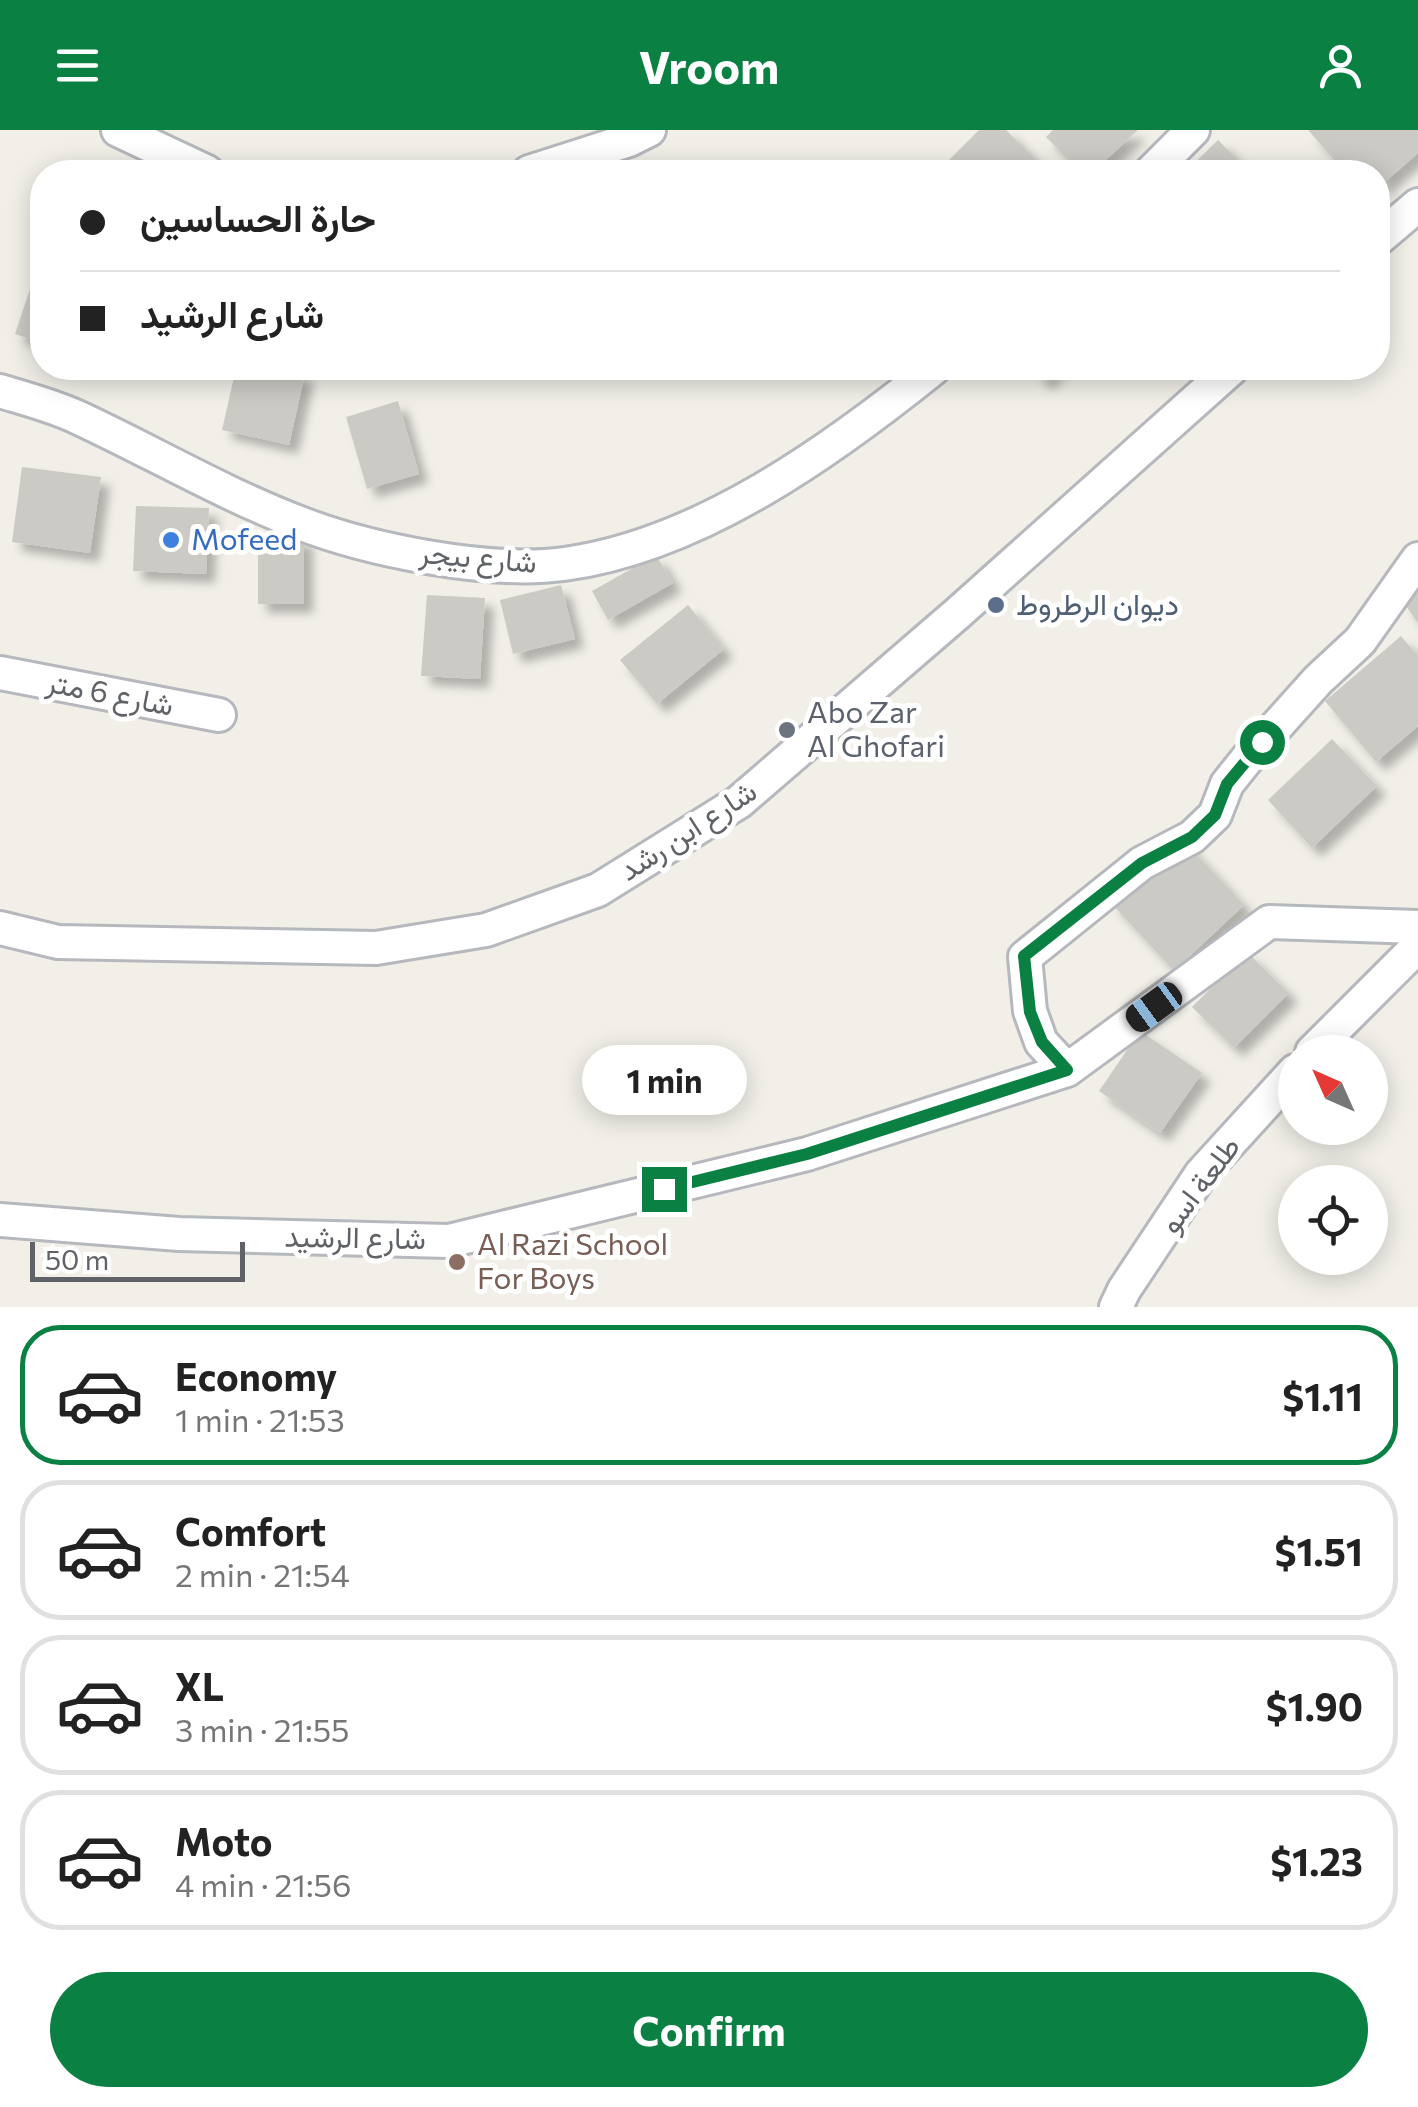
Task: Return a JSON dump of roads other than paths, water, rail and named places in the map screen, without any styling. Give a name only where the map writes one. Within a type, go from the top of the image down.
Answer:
[{"type":"street","points":[[118,130],[182,160]]},
{"type":"street","points":[[566,160],[649,130]]},
{"type":"street","points":[[1163,160],[1193,130]]},
{"type":"street","points":[[1390,229],[1418,205]]},
{"type":"street","name":"شارع بيجر","points":[[0,391],[74,416],[299,523],[369,545],[458,561],[525,566],[564,564],[625,550],[694,524],[810,460],[918,380]]},
{"type":"street","name":"شارع ابن رشد","points":[[0,928],[58,942],[376,948],[486,930],[598,890],[740,802],[1219,380]]},
{"type":"street","points":[[1067,1070],[1042,1042],[1030,1012],[1024,956],[1142,863],[1192,837],[1215,815],[1227,784],[1247,758],[1318,680],[1360,641],[1418,560]]},
{"type":"street","name":"شارع 6 متر","points":[[0,673],[219,715]]},
{"type":"street","name":"شارع الرشيد","points":[[6,1229],[449,1241],[807,1154],[1067,1070],[1269,922],[1418,927]]},
{"type":"street","points":[[1329,1035],[1418,946]]},
{"type":"street","name":"طلعة اسو","points":[[1116,1307],[1201,1174],[1278,1090]]},
{"type":"place","name":"Mofeed","points":[[171,540]]},
{"type":"place","name":"ديوان الرطروط","points":[[996,605]]},
{"type":"place","name":"Abo Zar Al Ghofari","points":[[787,730]]},
{"type":"place","name":"Al Razi School For Boys","points":[[457,1262]]}]
